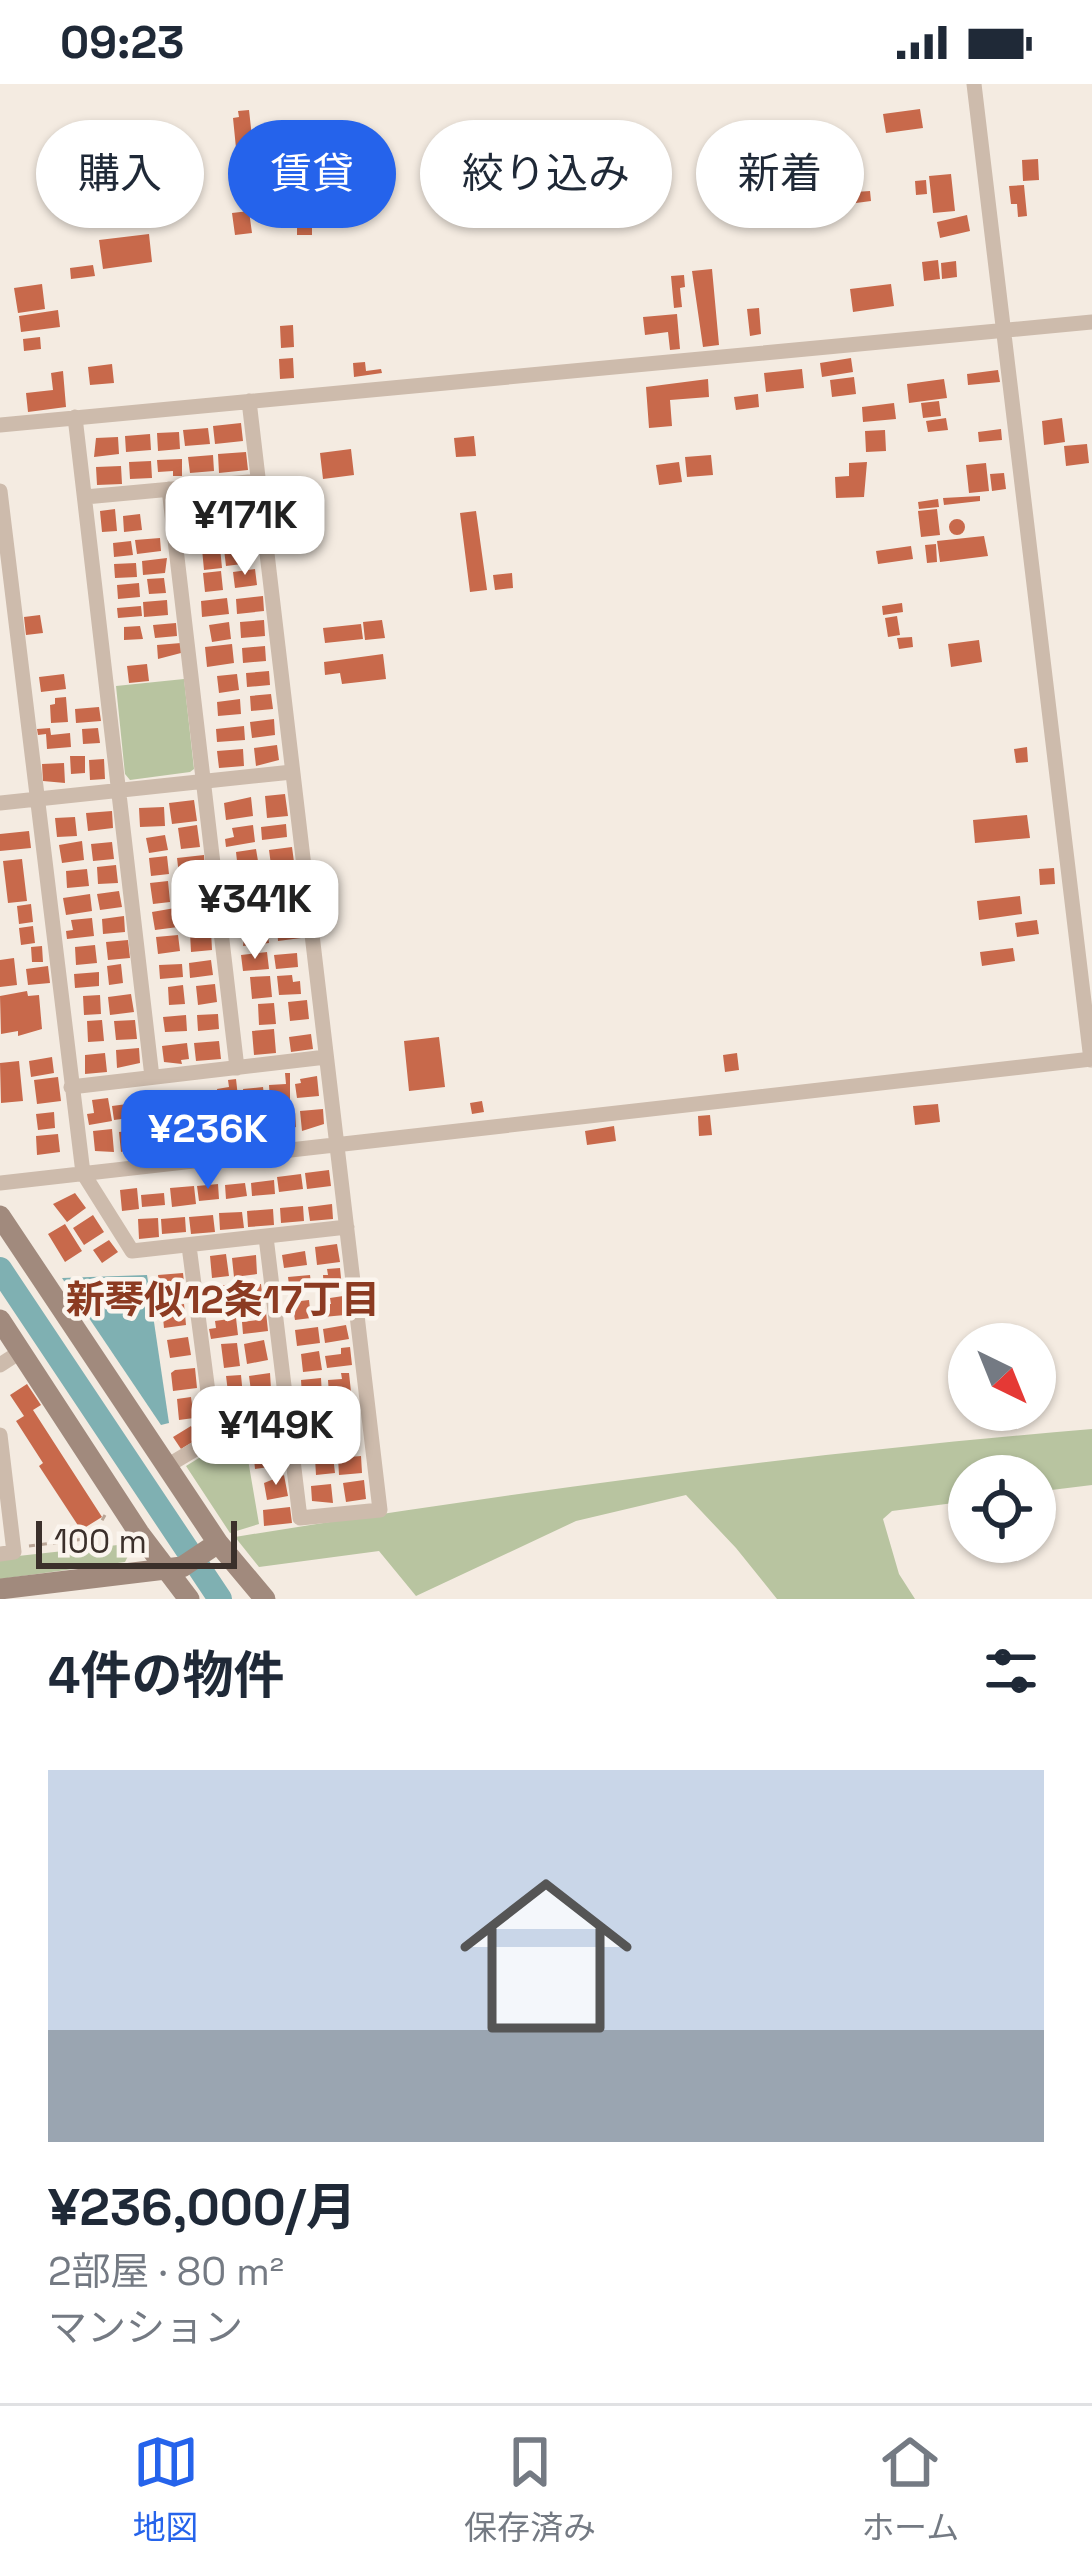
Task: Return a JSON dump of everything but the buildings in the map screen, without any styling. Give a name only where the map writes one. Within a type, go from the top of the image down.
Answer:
[{"type":"street","points":[[0,1183],[1092,1059],[974,84]]},
{"type":"street","points":[[0,424],[1092,322]]},
{"type":"street","points":[[249,401],[380,1510],[300,1518],[266,1238]]},
{"type":"street","points":[[75,417],[152,1077]]},
{"type":"street","points":[[85,497],[259,481]]},
{"type":"street","points":[[169,489],[237,1068]]},
{"type":"street","points":[[0,491],[83,1173],[132,1251],[347,1227]]},
{"type":"street","points":[[0,802],[292,772]]},
{"type":"street","points":[[71,1087],[326,1057]]},
{"type":"street","points":[[0,1216],[167,1466],[213,1546],[265,1599]]},
{"type":"street","points":[[189,1246],[214,1438]]},
{"type":"street","points":[[0,1320],[139,1533],[175,1568],[189,1599]]},
{"type":"street","points":[[0,1365],[20,1352]]},
{"type":"street","points":[[167,1466],[214,1438],[290,1430]]},
{"type":"street","points":[[0,1435],[14,1552],[0,1553]]},
{"type":"street","points":[[0,1589],[63,1590],[175,1568],[213,1546]]},
{"type":"path","points":[[21,1547],[92,1538],[107,1518],[96,1498]]},
{"type":"green space","points":[[184,679],[194,769],[130,780],[125,774],[116,686]]},
{"type":"green space","points":[[1092,1429],[1092,1485],[1056,1489],[1056,1455],[948,1455],[948,1504],[892,1511],[883,1519],[899,1574],[915,1599],[777,1599],[686,1495],[576,1521],[416,1596],[379,1551],[259,1567],[235,1537],[662,1475]]},
{"type":"green space","points":[[245,1442],[259,1524],[230,1533],[186,1466],[220,1445]]},
{"type":"green space","points":[[127,1544],[132,1548],[125,1562],[0,1579],[0,1558]]},
{"type":"water","points":[[147,1275],[169,1423],[161,1425],[62,1278]]},
{"type":"waterway","points":[[0,1269],[220,1599]]},
{"type":"district","name":"新琴似12条17丁目","points":[[223,1299]]}]
